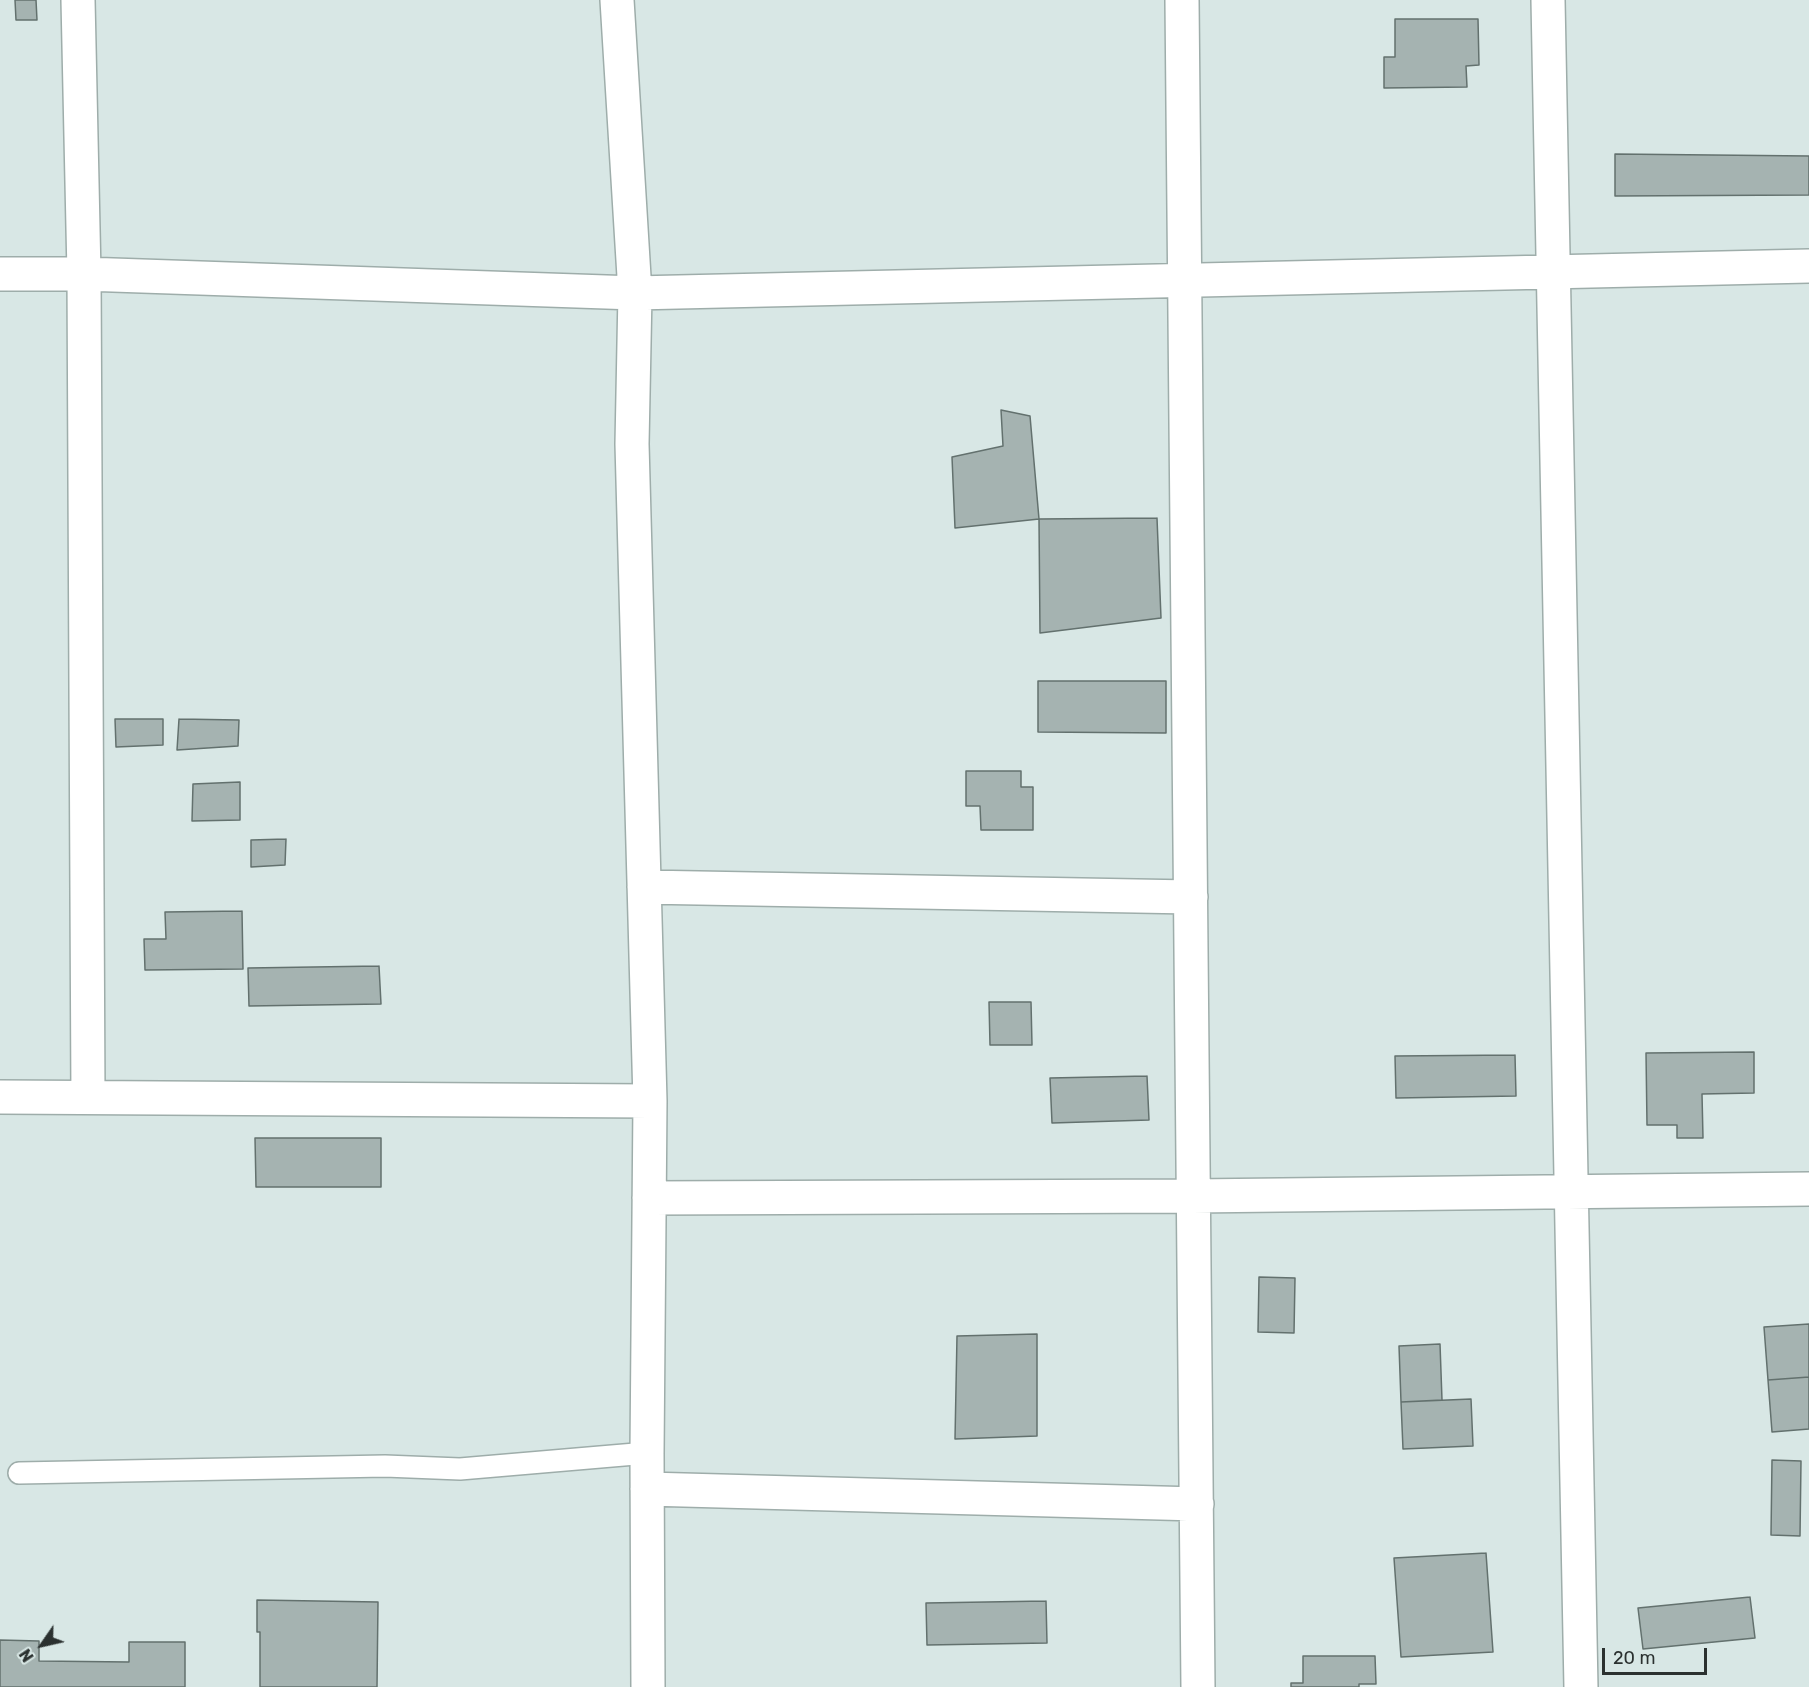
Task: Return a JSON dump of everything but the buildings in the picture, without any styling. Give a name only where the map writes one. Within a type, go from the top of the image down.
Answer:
[{"type":"street","points":[[78,0],[84,274],[88,1097]]},
{"type":"street","points":[[616,0],[635,294],[632,444],[650,1101],[648,1687]]},
{"type":"street","points":[[1182,0],[1198,1687]]},
{"type":"street","points":[[1548,0],[1581,1687]]},
{"type":"street","points":[[0,274],[84,274],[635,294],[1185,279],[1809,266]]},
{"type":"street","points":[[644,887],[1191,897]]},
{"type":"street","points":[[0,1096],[650,1101]]},
{"type":"street","points":[[649,1198],[1193,1196],[1809,1189]]},
{"type":"street","points":[[647,1489],[1197,1504]]},
{"type":"lane","points":[[19,1473],[385,1466],[460,1468],[647,1453]]}]
